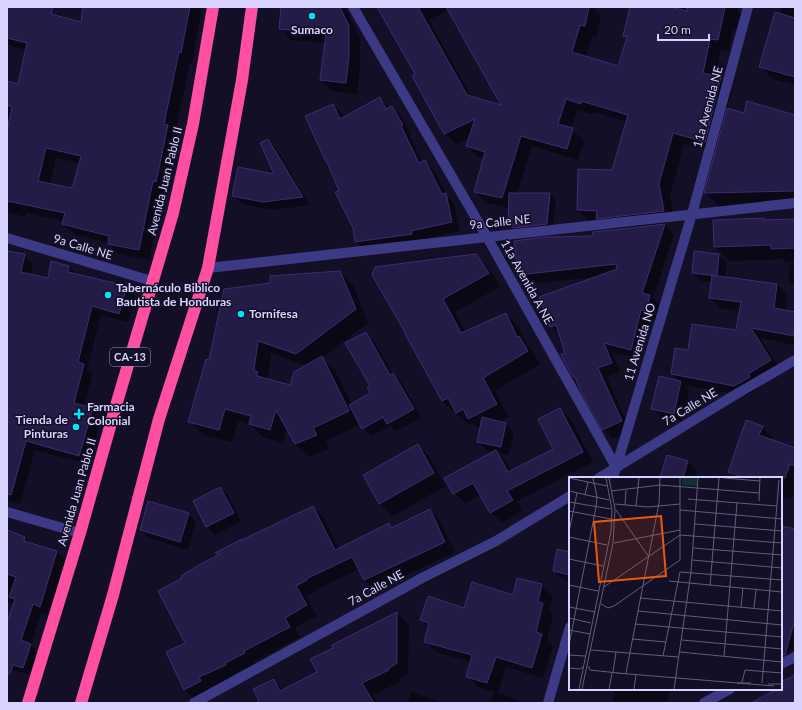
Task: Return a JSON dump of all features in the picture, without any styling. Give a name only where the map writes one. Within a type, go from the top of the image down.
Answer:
[{"type":"highway","name":"Avenida Juan Pablo II","points":[[28,703],[80,533],[173,213],[193,124],[213,7]]},
{"type":"highway","points":[[81,703],[113,595],[160,419],[208,268],[242,80],[252,7]]},
{"type":"street","name":"11a Avenida A NE","points":[[353,7],[487,237],[616,467]]},
{"type":"street","name":"11a Avenida NE","points":[[692,214],[748,7]]},
{"type":"street","name":"9a Calle NE","points":[[208,268],[795,203]]},
{"type":"street","name":"11 Avenida NO","points":[[613,477],[692,214]]},
{"type":"street","name":"9a Calle NE","points":[[7,238],[152,282]]},
{"type":"street","name":"7a Calle NE","points":[[601,477],[795,360]]},
{"type":"street","name":"7a Calle NE","points":[[194,703],[422,578],[496,541],[569,497]]},
{"type":"street","points":[[7,512],[80,533]]},
{"type":"street","points":[[548,703],[569,630]]},
{"type":"street","points":[[782,664],[795,657]]},
{"type":"street","points":[[704,703],[726,691]]},
{"type":"building","points":[[7,7],[53,7],[51,14],[81,22],[83,7],[190,7],[164,124],[168,125],[156,182],[153,181],[139,250],[108,244],[109,236],[62,224],[65,213],[7,201],[7,131],[12,107],[7,105],[7,81],[18,84],[27,43],[7,38]],"holes":[[[46,148],[81,156],[73,186],[71,188],[38,181]]]},
{"type":"building","points":[[281,7],[340,7],[349,26],[349,56],[346,83],[320,80],[326,34],[279,29]]},
{"type":"building","points":[[377,7],[418,7],[467,95],[501,105],[446,7],[589,7],[585,26],[580,25],[572,52],[618,66],[627,37],[623,36],[630,7],[671,7],[687,11],[687,7],[725,7],[718,40],[710,39],[703,73],[721,77],[705,142],[673,133],[659,184],[664,211],[596,219],[597,211],[577,210],[578,169],[612,170],[628,115],[581,101],[581,104],[566,99],[558,124],[573,128],[567,149],[521,136],[502,198],[474,192],[485,152],[466,146],[475,119],[444,134],[412,76],[415,74]]},
{"type":"building","points":[[775,12],[795,18],[795,77],[759,67]]},
{"type":"building","points":[[380,97],[386,109],[392,106],[403,125],[401,126],[419,163],[425,160],[442,194],[446,193],[452,222],[411,231],[412,234],[355,242],[353,228],[335,192],[339,191],[305,116],[333,104],[340,119]]},
{"type":"building","points":[[747,101],[795,115],[795,191],[704,193],[727,108],[744,113]]},
{"type":"building","points":[[268,139],[303,197],[263,202],[232,196],[238,167],[274,174],[260,143]]},
{"type":"building","points":[[509,193],[550,193],[547,224],[513,228],[513,225],[508,224]]},
{"type":"building","points":[[764,218],[764,220],[795,219],[795,248],[771,249],[771,245],[714,247],[713,220]]},
{"type":"building","points":[[665,224],[642,293],[650,295],[646,311],[641,310],[631,350],[604,343],[612,363],[598,368],[622,421],[602,430],[581,392],[575,377],[573,377],[563,359],[561,354],[565,353],[556,325],[550,327],[539,297],[617,269],[616,264],[518,275],[514,241],[545,237],[592,236],[593,232]]},
{"type":"building","points":[[7,251],[25,254],[21,272],[48,278],[51,261],[69,266],[68,272],[127,286],[119,314],[92,306],[78,362],[84,364],[74,403],[93,408],[79,456],[26,441],[11,495],[7,494]]},
{"type":"building","points":[[694,251],[719,254],[717,276],[692,273]]},
{"type":"building","points":[[476,254],[489,273],[443,299],[461,333],[506,313],[517,337],[519,336],[528,351],[483,378],[497,404],[468,419],[463,409],[456,413],[448,398],[442,401],[372,275],[375,267]]},
{"type":"building","points":[[340,271],[356,309],[296,354],[258,341],[254,370],[258,372],[257,376],[290,385],[294,372],[322,356],[349,411],[313,428],[317,435],[295,444],[276,410],[270,430],[249,424],[251,416],[225,409],[219,430],[188,422],[206,359],[209,360],[224,289],[270,283],[270,276]]},
{"type":"building","points":[[712,275],[777,284],[774,308],[795,312],[794,336],[751,328],[771,360],[748,374],[750,377],[734,386],[671,374],[675,348],[688,350],[692,324],[736,330],[741,302],[709,298]]},
{"type":"building","points":[[366,332],[390,375],[393,373],[414,409],[387,424],[383,417],[362,429],[349,405],[370,393],[367,388],[370,386],[345,343]]},
{"type":"building","points":[[659,376],[681,381],[674,414],[651,409]]},
{"type":"building","points":[[560,408],[583,452],[507,491],[513,500],[490,513],[473,483],[453,494],[444,478],[496,450],[508,472],[553,449],[538,419]]},
{"type":"building","points":[[482,417],[506,423],[501,447],[477,442]]},
{"type":"building","points":[[746,420],[763,426],[759,435],[795,448],[795,466],[790,464],[785,478],[741,477],[728,472]]},
{"type":"building","points":[[418,444],[434,473],[379,504],[363,475]]},
{"type":"building","points":[[667,455],[688,461],[683,477],[660,477]]},
{"type":"building","points":[[220,487],[234,513],[206,527],[193,501]]},
{"type":"building","points":[[148,501],[189,513],[180,542],[140,530]]},
{"type":"building","points":[[313,506],[335,550],[389,523],[391,528],[430,509],[445,542],[364,580],[352,557],[306,579],[307,580],[296,586],[307,605],[285,618],[290,627],[244,651],[245,653],[225,663],[226,665],[199,677],[201,681],[184,690],[166,652],[185,643],[158,591],[182,578],[181,576],[197,566],[220,554],[215,553]]},
{"type":"building","points":[[782,526],[795,529],[795,619],[785,655],[782,654]]},
{"type":"building","points":[[7,530],[25,537],[24,541],[57,551],[40,607],[33,604],[21,640],[31,644],[23,668],[13,665],[10,674],[7,673],[7,623],[15,599],[9,597],[16,577],[7,574]]},
{"type":"building","points":[[557,549],[569,552],[569,575],[553,571]]},
{"type":"building","points":[[517,578],[542,584],[538,602],[543,603],[536,632],[542,634],[532,668],[496,657],[487,683],[466,677],[472,655],[424,642],[429,623],[420,620],[428,596],[464,608],[472,582],[513,595]]},
{"type":"building","points":[[397,612],[397,663],[388,669],[389,670],[362,683],[374,703],[256,703],[259,701],[253,689],[274,679],[280,691],[317,672],[310,659],[333,648],[332,645]]},
{"type":"building","points":[[795,675],[795,703],[751,703],[775,690],[782,690],[782,682]]},
{"type":"place","name":"Sumaco","points":[[312,16]]},
{"type":"place","name":"Tabernáculo Biblico Bautista de Honduras","points":[[108,295]]},
{"type":"place","name":"Tornifesa","points":[[241,314]]},
{"type":"place","name":"Farmacia Colonial","points":[[79,414]]},
{"type":"place","name":"Tienda de Pinturas","points":[[76,427]]}]
